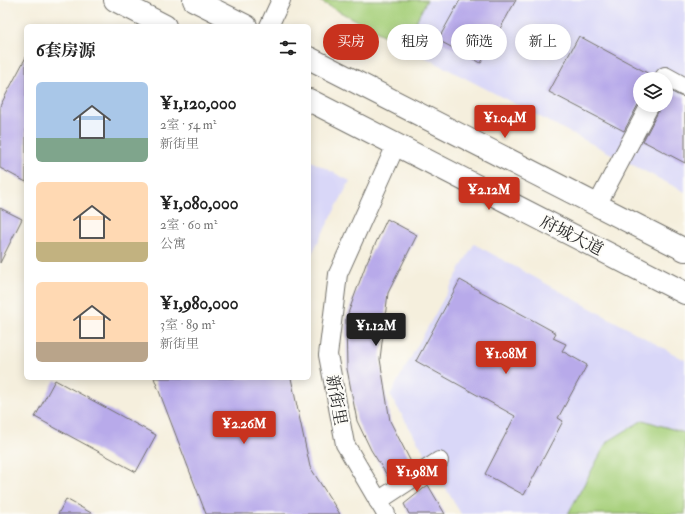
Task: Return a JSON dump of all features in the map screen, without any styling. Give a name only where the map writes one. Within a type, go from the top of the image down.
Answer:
[{"type":"main road","points":[[114,0],[161,24]]},
{"type":"main road","points":[[194,0],[242,24]]},
{"type":"main road","points":[[311,59],[685,250]]},
{"type":"main road","name":"府城大道","points":[[311,101],[685,293]]},
{"type":"street","points":[[270,24],[281,0]]},
{"type":"street","points":[[673,80],[685,87]]},
{"type":"street","points":[[597,206],[646,112]]},
{"type":"street","name":"新街里","points":[[382,507],[345,444],[328,355],[338,274],[396,145]]},
{"type":"street","points":[[382,507],[439,461]]},
{"type":"shaded area","points":[[427,0],[685,0],[685,192],[430,60],[443,60],[443,24],[414,24]]},
{"type":"shaded area","points":[[311,161],[350,181],[311,255]]},
{"type":"shaded area","points":[[474,244],[685,360],[685,514],[461,514],[390,395]]},
{"type":"green space","points":[[318,0],[427,0],[414,24],[387,24],[387,37],[379,33],[379,24],[362,24]]},
{"type":"green space","points":[[643,420],[685,433],[685,514],[568,514],[607,442]]},
{"type":"building","points":[[460,0],[516,0],[503,24],[451,24],[451,47],[443,43],[443,31]]},
{"type":"building","points":[[579,36],[646,72],[633,72],[634,112],[624,131],[549,92],[566,60],[571,60],[571,51]]},
{"type":"building","points":[[475,60],[483,60],[481,63]]},
{"type":"building","points":[[24,61],[24,181],[0,168],[0,106]]},
{"type":"building","points":[[673,92],[685,97],[685,163],[643,141],[658,112],[673,112]]},
{"type":"building","points":[[0,208],[22,219],[0,263]]},
{"type":"building","points":[[387,219],[417,235],[388,293],[380,359],[390,421],[413,466],[390,480],[371,450],[357,421],[347,369],[346,319],[366,264]]},
{"type":"building","points":[[460,280],[556,333],[553,338],[566,344],[562,351],[587,365],[558,418],[563,421],[524,495],[485,474],[515,416],[416,361]]},
{"type":"building","points":[[55,380],[156,435],[136,472],[35,417]]},
{"type":"building","points":[[155,380],[291,380],[310,467],[340,514],[206,514]]},
{"type":"building","points":[[428,485],[445,514],[409,514],[404,504]]},
{"type":"building","points":[[66,499],[93,514],[58,514]]}]
